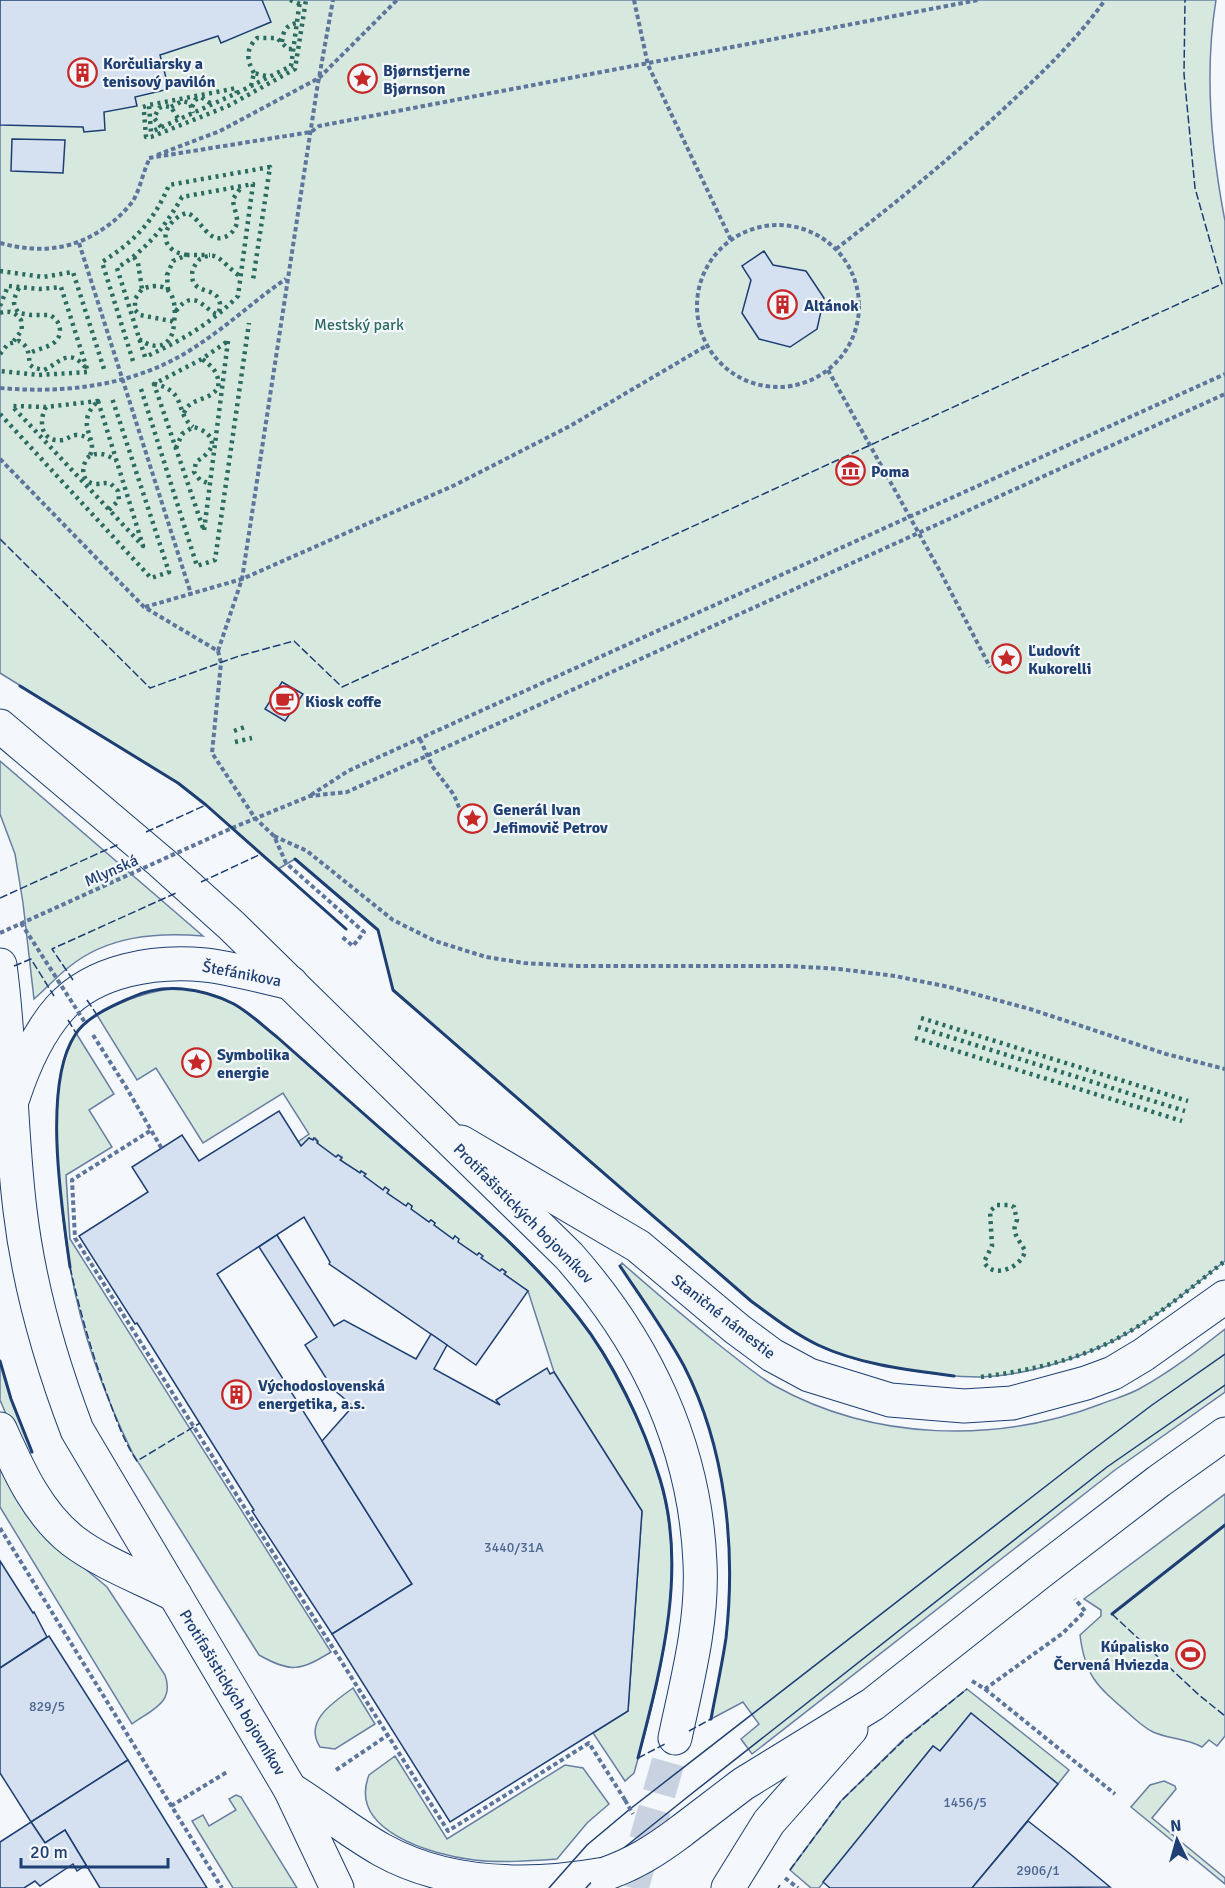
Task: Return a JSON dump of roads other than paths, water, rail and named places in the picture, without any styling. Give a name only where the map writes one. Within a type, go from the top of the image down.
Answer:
[{"type":"street","name":"Štefánikova","points":[[0,726],[161,862],[291,982],[444,1132]]},
{"type":"street","name":"Štefánikova","points":[[10,1105],[22,1071],[59,1009],[81,990],[108,976],[141,967],[171,964],[205,965],[291,982]]},
{"type":"street","points":[[0,965],[10,1105]]},
{"type":"street","name":"Protifašistických bojovníkov","points":[[10,1105],[20,1211],[32,1284],[61,1388],[77,1430],[294,1792],[337,1888]]},
{"type":"street","name":"Protifašistických bojovníkov","points":[[444,1132],[570,1256],[594,1283],[616,1314],[662,1397],[694,1496],[701,1564],[698,1618],[689,1676],[675,1738]]},
{"type":"street","name":"Staničné námestie","points":[[444,1132],[638,1246],[737,1329],[772,1355],[809,1375],[890,1400],[964,1406],[1002,1404],[1048,1395],[1113,1373],[1143,1355],[1225,1297]]},
{"type":"street","name":"Protifašistických bojovníkov","points":[[0,1429],[39,1504],[72,1540],[90,1552],[175,1595]]},
{"type":"street","points":[[728,1888],[769,1822],[873,1704],[1030,1580],[1225,1434]]},
{"type":"street","name":"Protifašistických bojovníkov","points":[[294,1792],[380,1849],[429,1868],[479,1880],[518,1884],[605,1874],[627,1867],[655,1851],[742,1784],[873,1704]]},
{"type":"tunnel","points":[[632,1888],[675,1738]]},
{"type":"tram line","points":[[549,1888],[587,1845],[630,1809],[1086,1455],[1225,1354]]},
{"type":"tram line","points":[[586,1888],[620,1851],[690,1795],[1107,1467],[1225,1385]]},
{"type":"place","name":"Korčuliarsky a tenisový pavilón","points":[[82,72]]},
{"type":"place","name":"Bjørnstjerne Bjørnson","points":[[362,79]]},
{"type":"place","name":"Altánok","points":[[783,305]]},
{"type":"place","name":"Poma","points":[[850,471]]},
{"type":"place","name":"Ľudovít Kukorelli","points":[[1007,659]]},
{"type":"place","name":"Kiosk coffe","points":[[284,701]]},
{"type":"place","name":"Generál Ivan Jefimovič Petrov","points":[[472,818]]},
{"type":"place","name":"Symbolika energie","points":[[196,1063]]},
{"type":"place","name":"Východoslovenská energetika, a.s.","points":[[237,1394]]},
{"type":"place","name":"Kúpalisko Červená Hviezda","points":[[1190,1655]]},
{"type":"park label","name":"Mestský park","points":[[359,324]]}]
